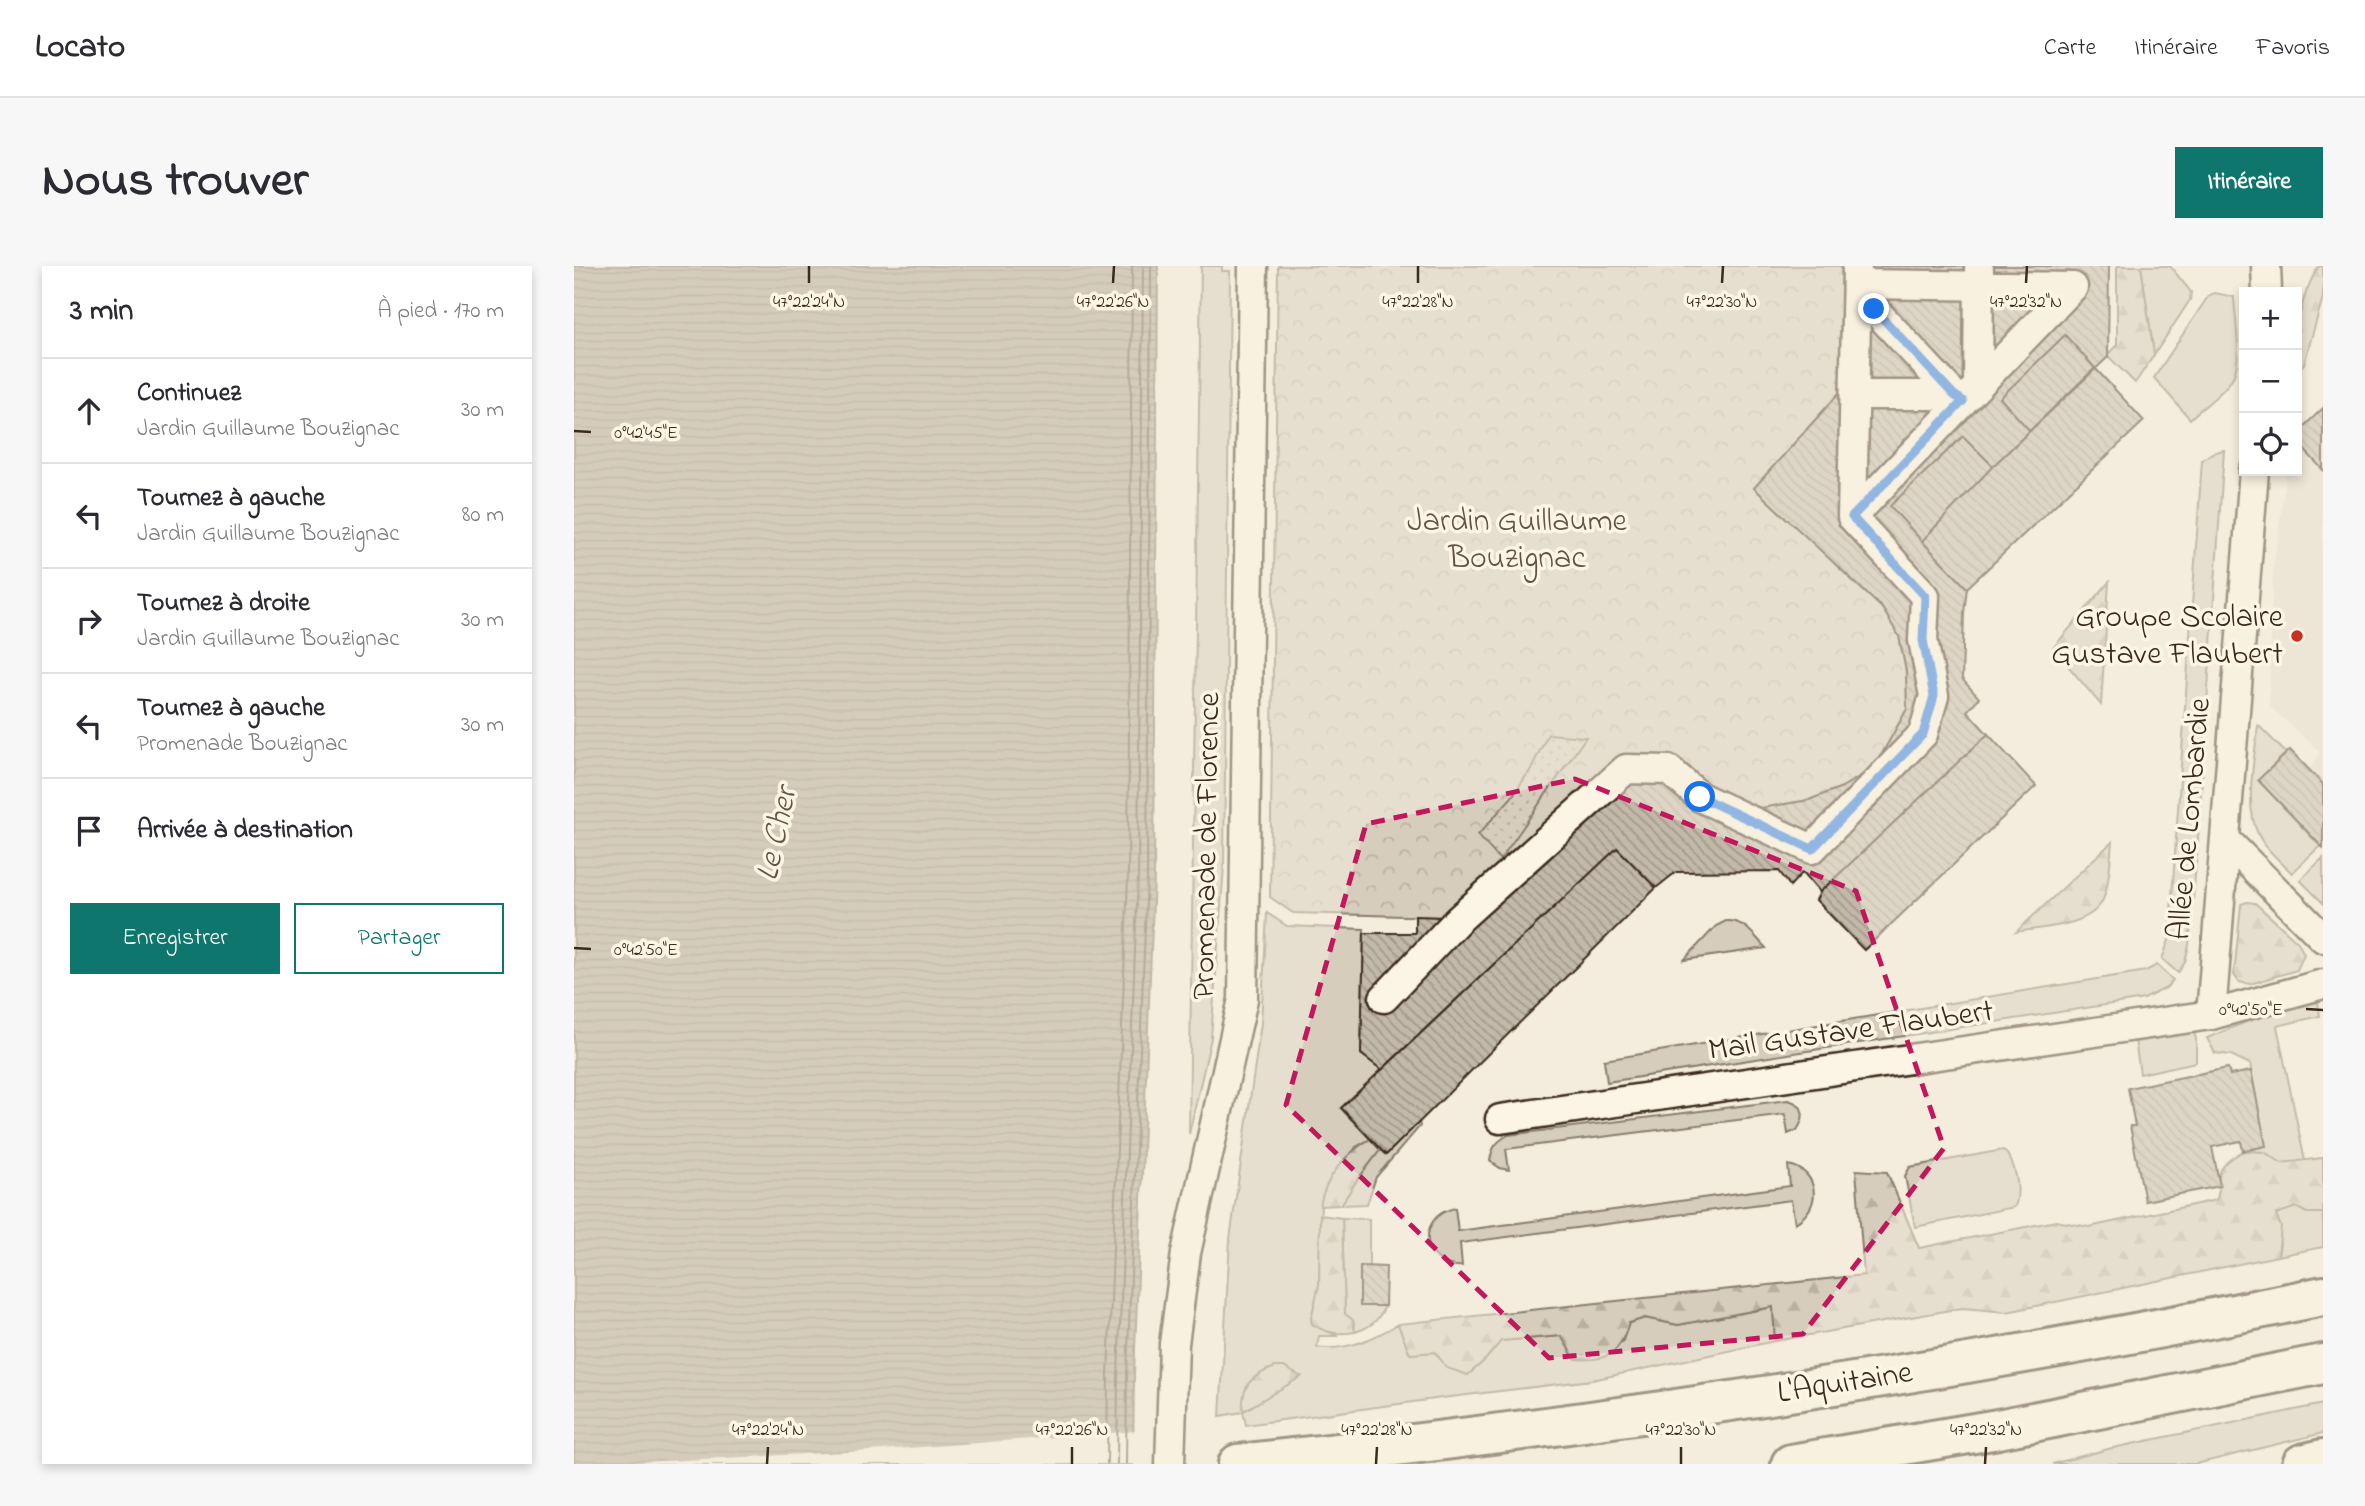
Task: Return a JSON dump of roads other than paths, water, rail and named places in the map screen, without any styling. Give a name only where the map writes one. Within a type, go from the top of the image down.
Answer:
[{"type":"main road","name":"L'Aquitaine","points":[[1238,1464],[1743,1401],[2035,1352],[2323,1296]]},
{"type":"main road","points":[[1791,1464],[1998,1429],[2323,1364]]},
{"type":"main road","points":[[2302,1464],[2323,1459]]},
{"type":"street","name":"Promenade de Florence","points":[[1170,1464],[1174,1344],[1186,1253],[1243,999],[1253,266]]},
{"type":"street","points":[[2054,266],[2073,287]]},
{"type":"street","points":[[2266,266],[2267,287]]},
{"type":"street","points":[[1861,272],[1978,276],[2073,287]]},
{"type":"street","points":[[1861,272],[1874,309],[1965,394]]},
{"type":"street","points":[[1384,998],[1457,921],[1626,769],[1669,770],[1700,797],[1812,849],[1923,734],[1934,696],[1923,640],[1925,596],[1852,517],[1854,395],[1861,272]]},
{"type":"street","points":[[1965,394],[1978,276]]},
{"type":"street","points":[[1852,517],[1965,394],[2073,287]]},
{"type":"street","points":[[1854,395],[1965,394]]},
{"type":"street","name":"Allée de Lombardie","points":[[2211,1015],[2254,476]]},
{"type":"street","points":[[2225,839],[2323,938]]},
{"type":"street","points":[[2211,1015],[2323,984]]},
{"type":"street","name":"Mail Gustave Flaubert","points":[[1500,1119],[2211,1015]]},
{"type":"water","name":"Le Cher","points":[[574,266],[1158,266],[1154,877],[1134,1375],[1133,1464],[574,1464]]},
{"type":"place","name":"Groupe Scolaire Gustave Flaubert","points":[[2297,636]]},
{"type":"park label","name":"Jardin Guillaume Bouzignac","points":[[1517,540]]}]
